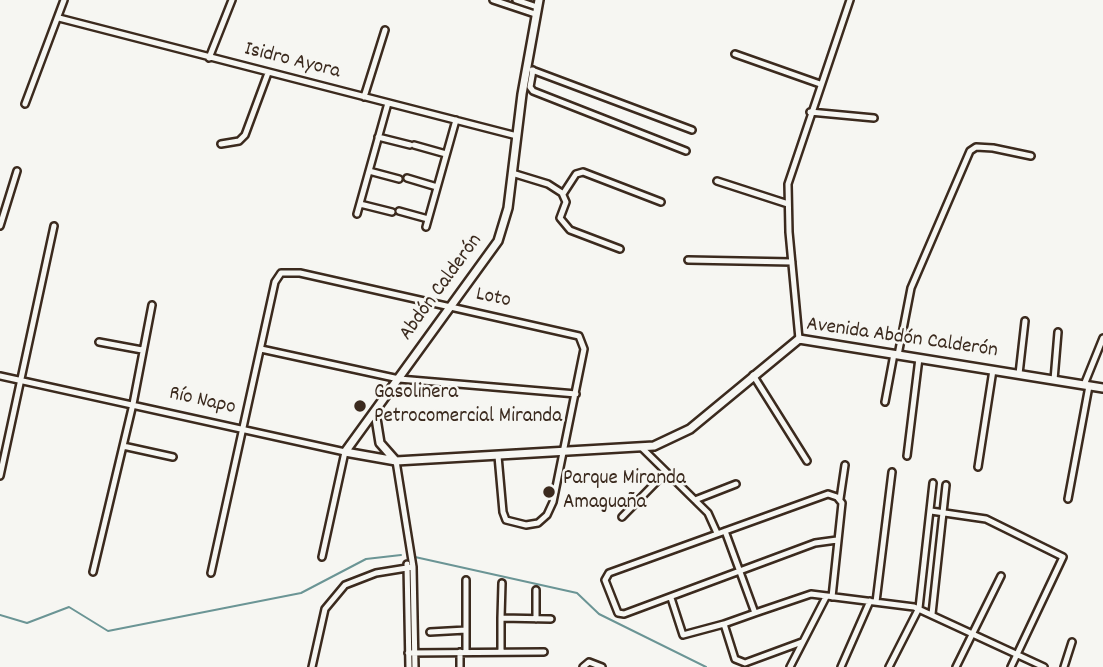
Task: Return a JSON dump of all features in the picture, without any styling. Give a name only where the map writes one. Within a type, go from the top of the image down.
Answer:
[{"type":"street","points":[[25,104],[64,0]]},
{"type":"street","points":[[208,58],[232,0]]},
{"type":"street","points":[[493,0],[537,7]]},
{"type":"street","points":[[516,0],[537,7]]},
{"type":"street","points":[[799,339],[789,184],[810,112],[850,0]]},
{"type":"street","name":"Abdón Calderón","points":[[345,452],[498,241],[508,208],[522,94],[530,69],[537,7]]},
{"type":"street","name":"Isidro Ayora","points":[[59,18],[517,136]]},
{"type":"street","points":[[364,97],[385,30]]},
{"type":"street","points":[[735,54],[820,84]]},
{"type":"street","points":[[531,89],[530,69],[692,130]]},
{"type":"street","points":[[221,144],[239,141],[244,135],[268,73]]},
{"type":"street","points":[[522,94],[531,89]]},
{"type":"street","points":[[531,89],[686,151]]},
{"type":"street","points":[[357,214],[388,103]]},
{"type":"street","points":[[810,112],[874,118]]},
{"type":"street","points":[[399,211],[427,223],[456,120]]},
{"type":"street","points":[[378,137],[446,154]]},
{"type":"street","points":[[886,402],[911,288],[970,151],[976,147],[1031,156]]},
{"type":"street","points":[[0,226],[17,171]]},
{"type":"street","points":[[369,171],[399,179]]},
{"type":"street","points":[[563,194],[576,174],[583,172],[660,202]]},
{"type":"street","points":[[512,173],[548,184],[563,194],[566,202],[560,218],[570,230],[620,249]]},
{"type":"street","points":[[407,178],[437,187]]},
{"type":"street","points":[[717,181],[789,204]]},
{"type":"street","points":[[360,204],[392,212]]},
{"type":"street","points":[[0,476],[54,226]]},
{"type":"street","points":[[688,260],[792,262]]},
{"type":"street","name":"Loto","points":[[261,349],[275,282],[281,273],[300,273],[579,336],[584,349],[576,394],[547,515],[538,523],[526,525],[506,520],[498,456]]},
{"type":"street","points":[[93,572],[133,404],[152,305]]},
{"type":"street","points":[[1019,374],[1025,321]]},
{"type":"street","points":[[1054,380],[1058,332]]},
{"type":"street","points":[[1068,499],[1087,385],[1103,338]]},
{"type":"street","name":"Avenida Abdón Calderón","points":[[396,461],[642,448],[669,441],[690,429],[799,339],[1103,388]]},
{"type":"street","points":[[99,342],[142,350]]},
{"type":"street","points":[[211,573],[261,349],[399,379],[576,394]]},
{"type":"street","points":[[907,456],[919,358]]},
{"type":"street","points":[[978,467],[993,370]]},
{"type":"street","points":[[754,375],[807,461]]},
{"type":"street","name":"Río Napo","points":[[0,376],[396,461]]},
{"type":"street","points":[[375,411],[380,443],[396,461],[409,550],[412,653],[415,667]]},
{"type":"street","points":[[123,446],[173,457]]},
{"type":"street","points":[[642,448],[708,513],[717,533]]},
{"type":"street","points":[[322,557],[345,452]]},
{"type":"street","points":[[790,667],[829,597],[845,465]]},
{"type":"street","points":[[622,517],[666,472]]},
{"type":"street","points":[[841,667],[873,602],[892,472]]},
{"type":"street","points":[[890,667],[919,608],[933,483]]},
{"type":"street","points":[[695,500],[736,484]]},
{"type":"street","points":[[932,614],[946,485]]},
{"type":"street","points":[[837,540],[815,543],[671,598],[620,614],[606,576],[823,495],[840,499]]},
{"type":"street","points":[[931,511],[986,519],[1063,556],[1011,667]]},
{"type":"street","points":[[725,531],[755,613]]},
{"type":"street","points":[[312,667],[325,609],[345,585],[410,567]]},
{"type":"street","points":[[956,667],[1001,576]]},
{"type":"street","points":[[460,667],[466,630],[466,580]]},
{"type":"street","points":[[500,652],[502,583]]},
{"type":"street","points":[[536,590],[536,619]]},
{"type":"street","points":[[671,598],[684,635],[724,624],[805,595],[919,608],[1044,667]]},
{"type":"street","points":[[501,618],[551,619]]},
{"type":"street","points":[[724,624],[733,656],[739,663],[803,642]]},
{"type":"street","points":[[430,632],[466,630]]},
{"type":"street","points":[[1063,667],[1072,642]]},
{"type":"street","points":[[412,653],[544,653]]},
{"type":"street","points":[[409,667],[412,653]]},
{"type":"street","points":[[586,664],[603,667]]},
{"type":"waterway","points":[[0,615],[27,623],[69,607],[108,631],[301,593],[366,559],[401,555]]},
{"type":"waterway","points":[[415,557],[577,593],[599,614],[706,667]]},
{"type":"place","name":"Gasolinera Petrocomercial Miranda","points":[[360,406]]},
{"type":"place","name":"Parque Miranda Amaguaña","points":[[549,492]]}]
